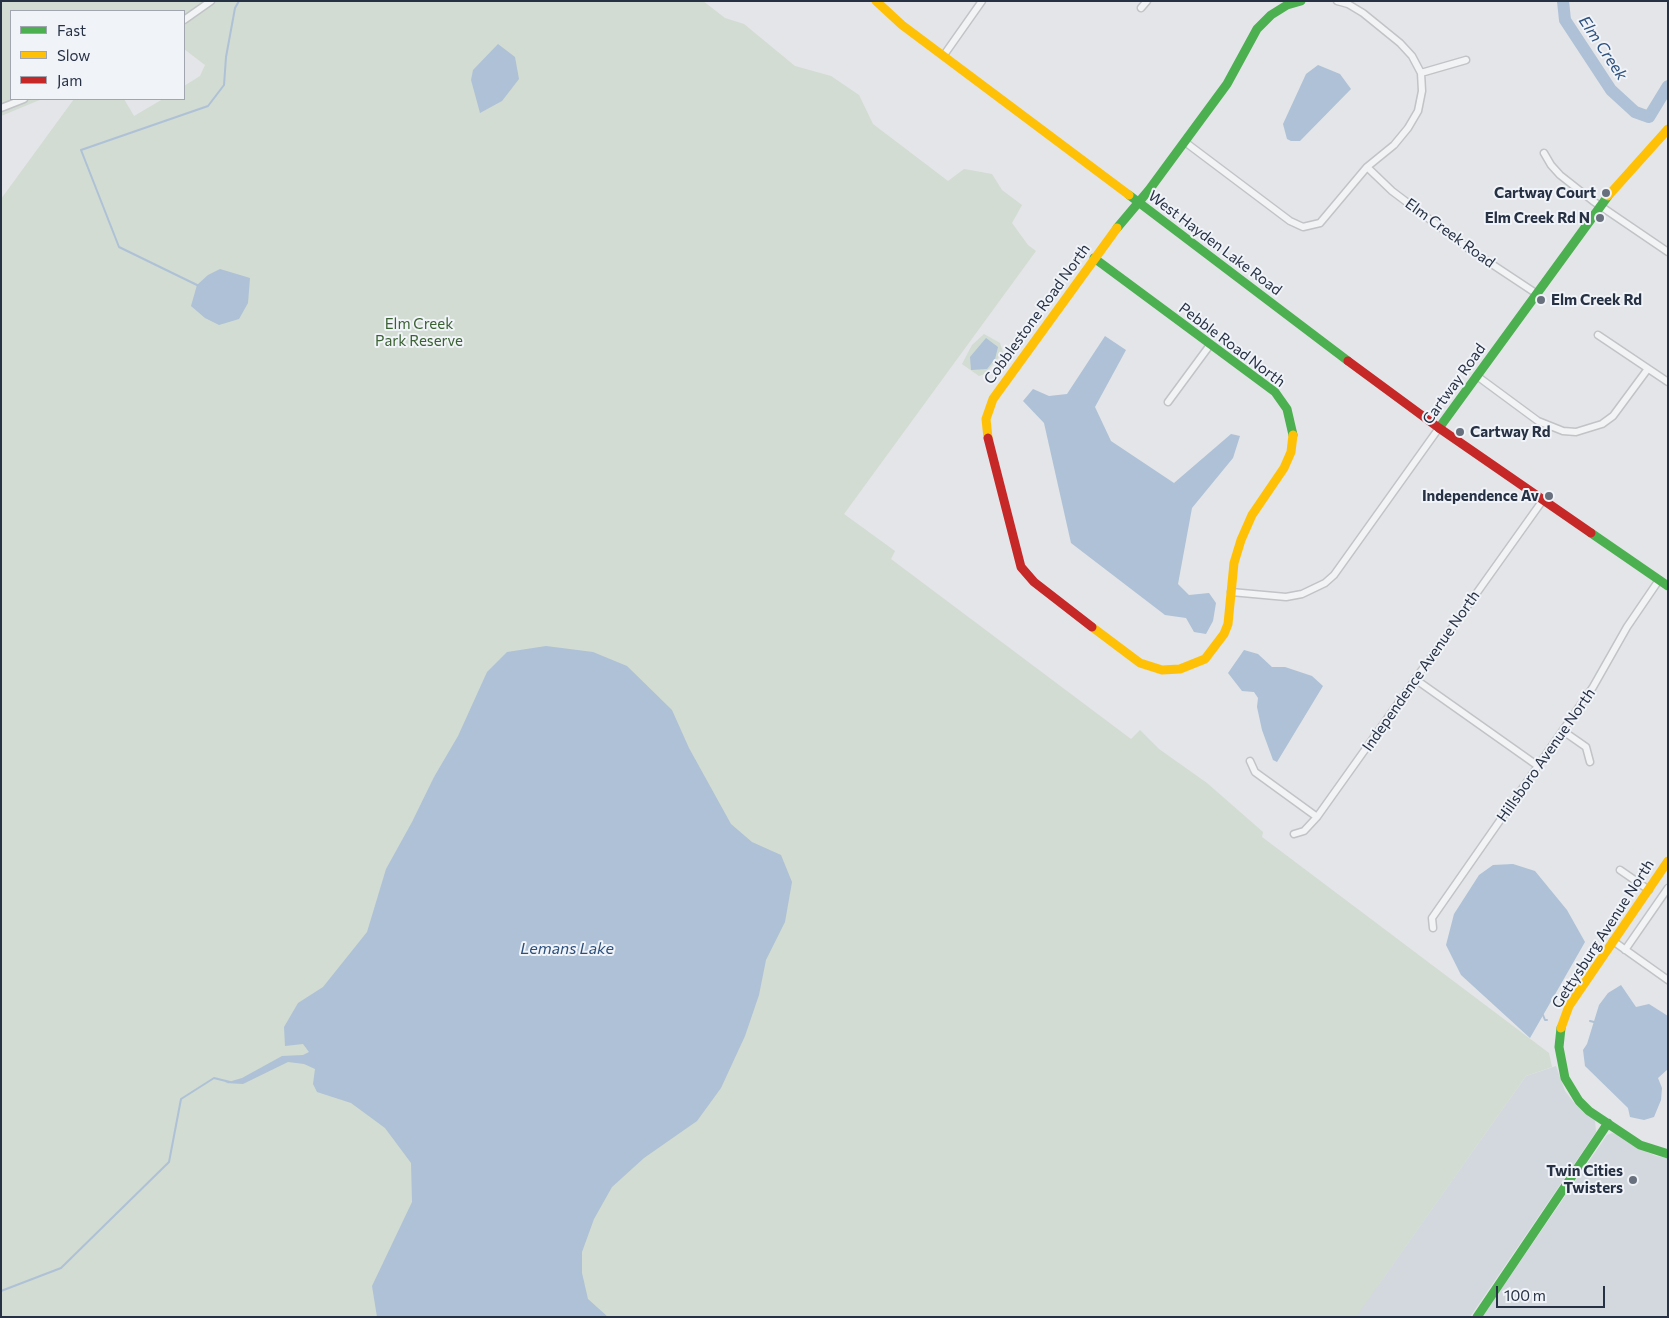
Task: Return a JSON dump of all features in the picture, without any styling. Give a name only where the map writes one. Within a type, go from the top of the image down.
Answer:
[{"type":"street","points":[[185,19],[211,1]]},
{"type":"street","name":"West Hayden Lake Road","points":[[876,1],[902,25],[1439,428],[1668,586]]},
{"type":"street","points":[[944,55],[982,1]]},
{"type":"street","points":[[1141,8],[1147,1]]},
{"type":"street","name":"Cobblestone Road North","points":[[1231,592],[1228,624],[1220,642],[1205,658],[1188,667],[1162,670],[1146,666],[1128,654],[1034,582],[1021,567],[988,440],[986,419],[992,399],[1094,258],[1185,142],[1227,84],[1257,29],[1271,15],[1287,5],[1301,1]]},
{"type":"street","points":[[1185,142],[1290,221],[1302,227],[1320,223],[1367,167],[1394,145],[1408,128],[1418,111],[1422,91],[1421,73],[1412,56],[1400,43],[1363,13],[1348,4],[1337,1]]},
{"type":"street","points":[[1421,73],[1466,60]]},
{"type":"street","points":[[1,108],[21,100]]},
{"type":"street","name":"Cartway Road","points":[[1231,592],[1286,596],[1302,594],[1325,583],[1334,575],[1601,206],[1668,129]]},
{"type":"street","points":[[1544,153],[1560,175],[1668,252]]},
{"type":"street","name":"Elm Creek Road","points":[[1367,167],[1392,191],[1469,249],[1538,294]]},
{"type":"street","name":"Pebble Road North","points":[[1094,258],[1275,392],[1287,409],[1293,429],[1292,452],[1252,515],[1241,540],[1234,563],[1231,592]]},
{"type":"street","points":[[1598,335],[1647,370],[1668,382]]},
{"type":"street","points":[[1168,402],[1210,345]]},
{"type":"street","points":[[1477,376],[1538,421],[1562,431],[1576,432],[1602,424],[1612,416],[1647,370]]},
{"type":"street","name":"Independence Avenue North","points":[[1294,834],[1304,831],[1318,817],[1543,500]]},
{"type":"street","name":"Hillsboro Avenue North","points":[[1433,928],[1432,918],[1603,672],[1627,627],[1659,580]]},
{"type":"street","points":[[1415,679],[1538,766]]},
{"type":"street","points":[[1563,731],[1586,747],[1590,762]]},
{"type":"street","points":[[1250,761],[1255,772],[1318,817]]},
{"type":"street","name":"Gettysburg Avenue North","points":[[1668,862],[1569,1006],[1561,1026],[1559,1047],[1562,1071],[1572,1090],[1589,1111],[1640,1144],[1668,1154]]},
{"type":"street","points":[[1620,870],[1649,890]]},
{"type":"street","points":[[1625,950],[1668,888]]},
{"type":"street","points":[[1614,941],[1668,980]]},
{"type":"street","points":[[1477,1317],[1608,1123]]},
{"type":"shaded area","points":[[1556,1066],[1565,1091],[1576,1105],[1595,1120],[1596,1132],[1470,1317],[1265,1317],[1379,1284],[1526,1076]]},
{"type":"shaded area","points":[[1612,1133],[1656,1156],[1668,1158],[1668,1317],[1482,1317],[1607,1135]]},
{"type":"green space","name":"Elm Creek Park Reserve","points":[[1,1],[703,1],[725,18],[744,24],[795,66],[831,76],[859,95],[873,124],[948,181],[964,169],[992,174],[1002,190],[1022,205],[1012,223],[1028,245],[1036,251],[844,514],[895,551],[891,559],[1131,739],[1140,730],[1159,749],[1207,783],[1263,832],[1262,837],[1549,1053],[1552,1067],[1526,1076],[1356,1317],[1,1317],[1,199],[73,100],[125,100],[134,116],[161,100],[185,100],[185,85],[200,76],[205,65],[185,50],[185,10],[10,10],[10,100],[40,100],[1,116]]},
{"type":"green space","points":[[984,334],[1000,343],[1003,352],[985,374],[979,376],[962,364],[972,345]]},
{"type":"water","points":[[498,44],[515,57],[519,79],[502,101],[480,113],[471,80],[473,70]]},
{"type":"water","points":[[1318,65],[1340,74],[1351,89],[1300,141],[1291,141],[1287,139],[1283,124],[1306,74]]},
{"type":"water","points":[[220,269],[250,278],[248,303],[239,319],[219,325],[205,318],[191,306],[197,285],[208,275]]},
{"type":"water","points":[[1105,336],[1126,350],[1095,407],[1111,441],[1174,483],[1231,434],[1240,436],[1233,458],[1192,508],[1178,584],[1189,595],[1209,593],[1216,603],[1213,621],[1206,634],[1194,632],[1186,618],[1165,615],[1071,543],[1044,423],[1023,401],[1033,389],[1049,396],[1067,394]]},
{"type":"water","points":[[986,338],[998,347],[995,359],[987,369],[971,370],[970,357]]},
{"type":"water","name":"Lemans Lake","points":[[546,646],[593,652],[627,666],[672,710],[689,748],[731,824],[752,842],[781,855],[792,882],[785,922],[766,960],[759,995],[745,1036],[721,1088],[697,1121],[644,1158],[612,1187],[594,1219],[582,1252],[582,1273],[588,1299],[608,1317],[377,1317],[372,1286],[412,1202],[411,1163],[385,1128],[351,1103],[317,1092],[313,1084],[315,1069],[304,1064],[288,1062],[243,1084],[225,1083],[242,1078],[282,1056],[303,1055],[309,1052],[303,1044],[285,1046],[284,1027],[298,1003],[323,987],[367,932],[386,869],[434,777],[458,736],[487,672],[507,652]]},
{"type":"water","points":[[1244,650],[1258,654],[1272,667],[1285,667],[1312,676],[1323,686],[1277,762],[1273,760],[1262,730],[1257,707],[1258,698],[1254,692],[1242,691],[1228,673]]},
{"type":"water","points":[[1513,864],[1535,871],[1567,910],[1585,942],[1530,1038],[1461,975],[1446,945],[1454,914],[1479,875],[1493,865]]},
{"type":"water","points":[[1621,985],[1636,1007],[1649,1004],[1668,1016],[1668,1069],[1658,1078],[1662,1088],[1661,1100],[1654,1117],[1644,1120],[1630,1117],[1628,1108],[1585,1066],[1583,1050],[1587,1044],[1599,1005],[1608,993]]},
{"type":"waterway","points":[[197,285],[119,247],[81,150],[208,106],[224,85],[226,57],[235,8],[239,1]]},
{"type":"waterway","name":"Elm Creek","points":[[1563,1],[1565,20],[1611,90],[1635,112],[1649,117],[1668,86]]},
{"type":"waterway","points":[[1543,1015],[1545,1020],[1547,1020]]},
{"type":"waterway","points":[[1590,1021],[1594,1022]]},
{"type":"waterway","points":[[1,1291],[61,1268],[169,1162],[181,1099],[214,1078],[230,1082]]},
{"type":"traffic: fast","points":[[1117,228],[1149,190],[1227,84],[1257,29],[1271,15],[1287,5],[1301,1]]},
{"type":"traffic: fast","points":[[1129,195],[1348,361]]},
{"type":"traffic: fast","points":[[1439,428],[1608,196]]},
{"type":"traffic: fast","points":[[1094,258],[1275,392],[1287,409],[1293,435]]},
{"type":"traffic: fast","points":[[1591,533],[1668,586]]},
{"type":"traffic: fast","points":[[1561,1028],[1559,1047],[1565,1078],[1579,1101],[1589,1111],[1640,1145],[1668,1154]]},
{"type":"traffic: fast","points":[[1477,1317],[1608,1123]]},
{"type":"traffic: slow","points":[[876,1],[902,25],[1129,195]]},
{"type":"traffic: slow","points":[[1608,196],[1668,129]]},
{"type":"traffic: slow","points":[[988,438],[986,419],[993,399],[1117,228]]},
{"type":"traffic: slow","points":[[1092,627],[1140,663],[1162,670],[1180,669],[1205,659],[1224,634],[1228,624],[1234,563],[1241,540],[1252,515],[1284,468],[1291,452],[1293,435]]},
{"type":"traffic: slow","points":[[1561,1028],[1569,1006],[1668,861]]},
{"type":"traffic: jam","points":[[1348,361],[1439,428],[1591,533]]},
{"type":"traffic: jam","points":[[988,438],[1021,567],[1034,582],[1092,627]]},
{"type":"place","name":"Cartway Court","points":[[1606,193]]},
{"type":"place","name":"Elm Creek Rd N","points":[[1600,218]]},
{"type":"place","name":"Elm Creek Rd","points":[[1541,300]]},
{"type":"place","name":"Cartway Rd","points":[[1460,432]]},
{"type":"place","name":"Independence Av","points":[[1549,496]]},
{"type":"place","name":"Twin Cities Twisters","points":[[1633,1180]]}]
